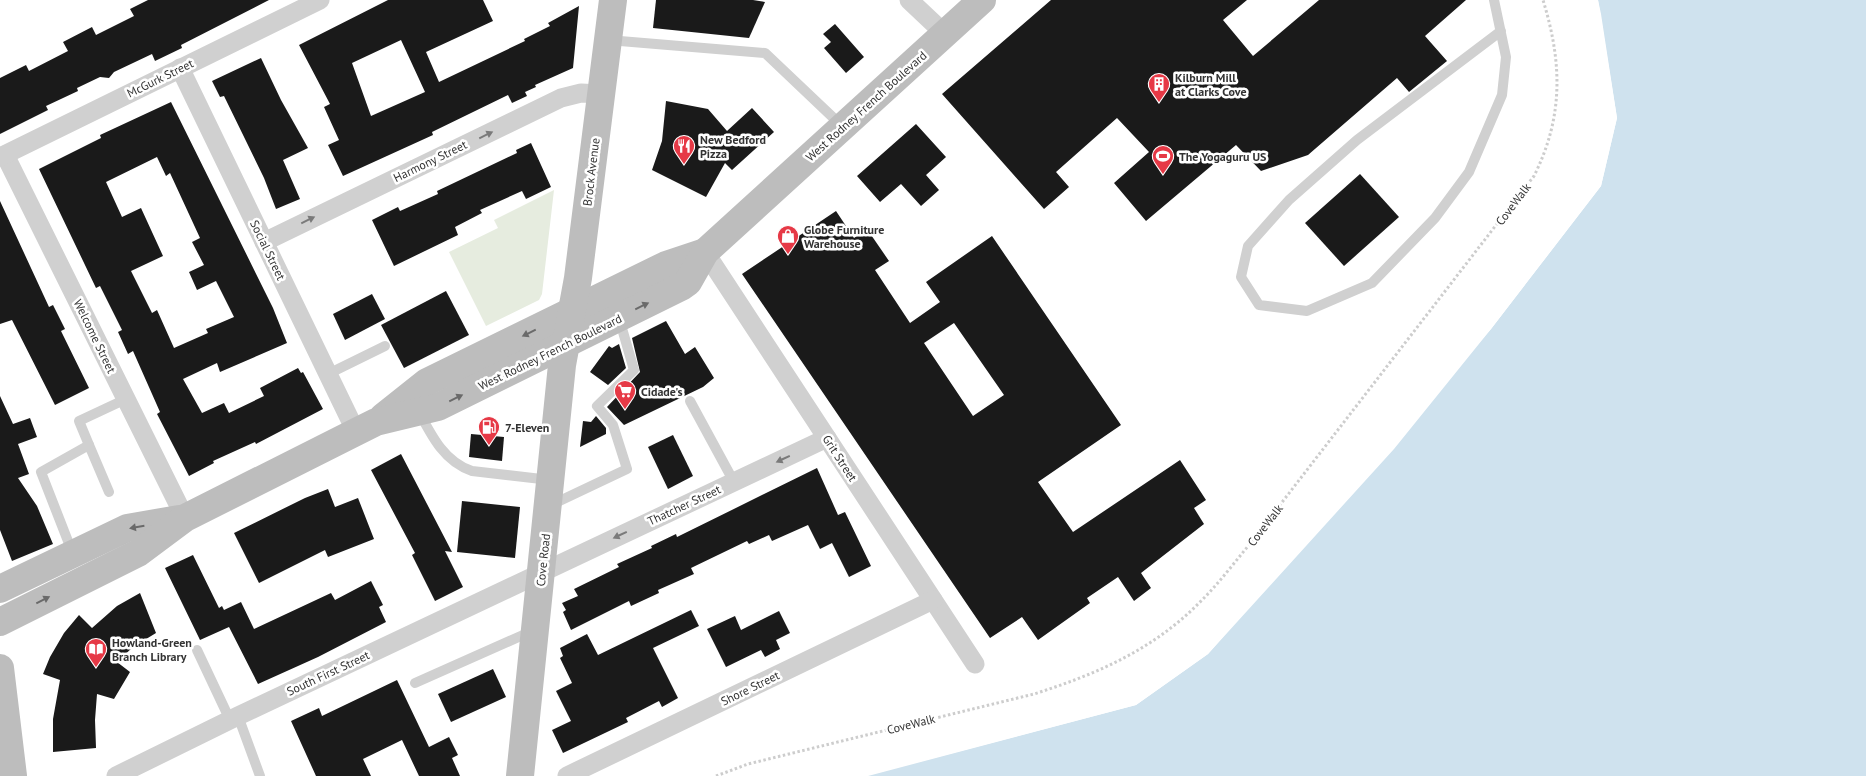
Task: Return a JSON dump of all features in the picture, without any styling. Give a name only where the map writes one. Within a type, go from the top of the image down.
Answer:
[{"type":"main road","name":"Brock Avenue","points":[[567,343],[613,0]]},
{"type":"main road","name":"West Rodney French Boulevard","points":[[366,427],[438,407],[688,282],[705,252],[982,0]]},
{"type":"main road","name":"West Rodney French Boulevard","points":[[0,622],[138,553],[185,518],[366,427],[426,382],[674,262],[705,252]]},
{"type":"main road","name":"Cove Road","points":[[520,776],[562,365],[567,343]]},
{"type":"main road","name":"West Rodney French Boulevard","points":[[0,589],[127,528],[185,518]]},
{"type":"main road","points":[[0,668],[5,736],[13,776]]},
{"type":"street","name":"McGurk Street","points":[[2,156],[320,0]]},
{"type":"street","points":[[909,0],[944,34]]},
{"type":"street","name":"Social Street","points":[[180,68],[328,374],[366,427]]},
{"type":"street","name":"Harmony Street","points":[[264,242],[561,98],[581,93],[600,94]]},
{"type":"street","name":"Welcome Street","points":[[2,156],[185,518]]},
{"type":"street","name":"Grit Street","points":[[705,252],[975,664]]},
{"type":"street","name":"Thatcher Street","points":[[541,572],[827,438]]},
{"type":"street","name":"South First Street","points":[[116,776],[541,572]]},
{"type":"street","name":"Shore Street","points":[[567,776],[933,600]]},
{"type":"lane","points":[[1494,0],[1501,31],[1506,57],[1502,95],[1469,172],[1435,218],[1372,283],[1306,310],[1259,305],[1241,277],[1248,246],[1289,200],[1357,140],[1501,31]]},
{"type":"lane","points":[[608,40],[765,54],[843,127]]},
{"type":"lane","points":[[419,412],[439,446],[460,467],[550,493],[627,469],[613,425],[597,406],[634,370],[619,318]]},
{"type":"lane","points":[[328,374],[385,346]]},
{"type":"lane","points":[[109,492],[80,421],[126,398]]},
{"type":"lane","points":[[690,401],[734,482]]},
{"type":"lane","points":[[73,555],[41,472],[89,445]]},
{"type":"lane","points":[[415,683],[535,630]]},
{"type":"lane","points":[[197,650],[234,718],[260,776]]},
{"type":"path","name":"CoveWalk","points":[[716,776],[748,764],[1068,684],[1110,666],[1136,652],[1161,636],[1201,602],[1249,545],[1534,176],[1551,133],[1558,83],[1555,44],[1543,0]]},
{"type":"shaded area","points":[[554,190],[542,294],[539,300],[486,326],[449,252],[498,228],[494,220]]},
{"type":"water","points":[[1598,0],[1866,0],[1866,776],[868,776],[1136,705],[1208,654],[1491,329],[1601,186],[1617,118]]},
{"type":"pier","points":[[1596,0],[1598,0],[1601,14],[1617,118],[1601,186],[1491,329],[1394,449],[1208,654],[1136,705],[865,776],[1135,703],[1206,652],[1489,327],[1599,185],[1615,118]]},
{"type":"building","points":[[148,0],[269,0],[181,45],[182,48],[155,61],[152,54],[114,72],[109,78],[100,77],[77,88],[78,91],[46,106],[48,110],[0,134],[0,78],[26,65],[29,71],[68,51],[63,42],[92,27],[96,35],[134,16],[130,9]]},
{"type":"building","points":[[388,0],[483,0],[493,21],[426,52],[439,82],[525,41],[524,39],[550,26],[548,23],[579,6],[573,68],[535,85],[536,87],[525,92],[527,96],[512,103],[508,95],[432,132],[433,135],[343,176],[328,145],[339,140],[324,107],[330,104],[299,45]],"holes":[[[401,40],[425,92],[371,116],[352,63]]]},
{"type":"building","points":[[656,0],[753,0],[765,2],[749,38],[653,28]]},
{"type":"building","name":"Kilburn Mill at Clarks Cove","points":[[1051,0],[1247,0],[1223,20],[1253,56],[1319,0],[1466,0],[1425,36],[1447,61],[1409,92],[1397,78],[1308,155],[1261,171],[1236,145],[1146,221],[1114,183],[1149,152],[1117,118],[1056,172],[1069,187],[1044,209],[942,94]]},
{"type":"building","points":[[835,24],[864,57],[846,73],[824,48],[831,42],[823,34]]},
{"type":"building","points":[[261,58],[281,100],[308,148],[283,160],[300,199],[276,209],[264,178],[224,96],[220,97],[212,81]]},
{"type":"building","points":[[666,101],[708,109],[727,131],[752,108],[774,132],[732,170],[725,163],[706,197],[652,170],[662,141]]},
{"type":"building","points":[[171,102],[273,308],[287,343],[220,372],[217,363],[183,379],[202,413],[224,403],[229,413],[264,396],[260,388],[298,368],[301,373],[303,372],[323,409],[256,444],[255,442],[213,461],[214,463],[189,476],[157,414],[160,412],[133,351],[128,354],[118,332],[122,330],[100,286],[96,288],[39,169],[101,138],[100,135]],"holes":[[[157,157],[166,176],[170,173],[200,238],[192,242],[204,265],[189,272],[197,290],[216,281],[234,317],[206,329],[208,333],[174,348],[157,310],[152,313],[131,271],[163,256],[141,208],[122,217],[106,182]]]},
{"type":"building","points":[[916,124],[946,157],[926,175],[939,190],[921,206],[901,184],[880,202],[857,176]]},
{"type":"building","points":[[531,143],[551,187],[526,199],[522,191],[480,210],[482,213],[455,227],[458,235],[394,266],[372,220],[398,207],[400,211],[438,194],[437,191],[517,153],[516,150]]},
{"type":"building","points":[[1360,174],[1399,217],[1344,266],[1305,223]]},
{"type":"building","points":[[0,201],[49,307],[53,305],[65,329],[61,331],[89,388],[55,405],[12,320],[0,324]]},
{"type":"building","points":[[836,211],[854,238],[867,229],[889,261],[875,270],[910,323],[940,302],[926,282],[992,236],[1121,425],[1038,482],[1073,532],[1180,460],[1206,500],[1194,508],[1204,524],[1141,573],[1151,588],[1134,601],[1118,577],[1087,598],[1090,603],[1038,640],[1022,617],[990,638],[742,274]],"holes":[[[954,323],[1004,395],[973,416],[924,343]]]},
{"type":"building","points":[[446,291],[469,335],[404,368],[381,325]]},
{"type":"building","points":[[372,294],[385,319],[345,340],[333,314]]},
{"type":"building","points":[[666,321],[685,354],[695,347],[714,378],[703,387],[624,425],[607,407],[640,372],[632,338]]},
{"type":"building","points":[[619,344],[626,368],[608,385],[590,372],[609,346],[612,348]]},
{"type":"building","points":[[0,396],[13,424],[30,418],[37,437],[18,444],[29,474],[18,478],[37,506],[53,544],[12,561],[0,530]]},
{"type":"building","points":[[596,416],[606,428],[606,434],[580,447],[583,421],[591,422]]},
{"type":"building","points":[[471,434],[504,437],[502,461],[469,457]]},
{"type":"building","points":[[673,435],[693,476],[668,489],[648,447]]},
{"type":"building","points":[[401,454],[452,552],[445,551],[463,587],[435,601],[412,555],[415,553],[371,470]]},
{"type":"building","points":[[817,468],[838,515],[845,512],[871,566],[849,577],[832,543],[820,549],[808,525],[772,541],[769,535],[749,544],[747,541],[691,568],[694,574],[658,590],[659,593],[631,606],[629,601],[571,630],[563,612],[566,610],[562,603],[578,596],[574,589],[619,567],[617,564],[652,548],[651,546],[676,534],[677,537]]},
{"type":"building","points":[[328,489],[335,507],[358,498],[374,539],[328,557],[325,550],[259,583],[234,533],[305,498]]},
{"type":"building","points":[[462,501],[520,507],[515,558],[457,552]]},
{"type":"building","points":[[193,555],[219,608],[222,606],[224,610],[241,602],[254,629],[331,593],[335,600],[371,581],[383,605],[379,607],[386,622],[318,657],[258,684],[229,627],[200,640],[165,568]]},
{"type":"building","points":[[140,593],[156,633],[133,647],[117,662],[130,672],[114,699],[97,694],[95,720],[96,748],[53,752],[53,719],[60,680],[43,674],[50,657],[64,633],[79,615],[92,628],[117,606]]},
{"type":"building","points":[[691,610],[699,626],[653,648],[678,698],[662,707],[659,701],[626,718],[628,722],[563,753],[552,730],[571,721],[556,691],[572,683],[560,658],[563,656],[560,648],[587,634],[598,655]]},
{"type":"building","points":[[779,611],[790,633],[776,640],[780,649],[765,657],[761,650],[726,667],[707,629],[735,616],[741,630]]},
{"type":"building","points":[[493,669],[506,697],[451,722],[438,694]]},
{"type":"building","points":[[397,680],[429,747],[449,737],[458,755],[452,758],[460,776],[419,776],[402,740],[363,759],[371,776],[316,776],[291,721],[319,708],[322,716]]},
{"type":"place","name":"Kilburn Mill at Clarks Cove","points":[[1159,103]]},
{"type":"place","name":"New Bedford Pizza","points":[[684,165]]},
{"type":"place","name":"The Yogaguru US","points":[[1163,175]]},
{"type":"place","name":"Globe Furniture Warehouse","points":[[788,255]]},
{"type":"place","name":"Cidade's","points":[[625,410]]},
{"type":"place","name":"7-Eleven","points":[[489,446]]},
{"type":"place","name":"Howland-Green Branch Library","points":[[96,668]]}]
